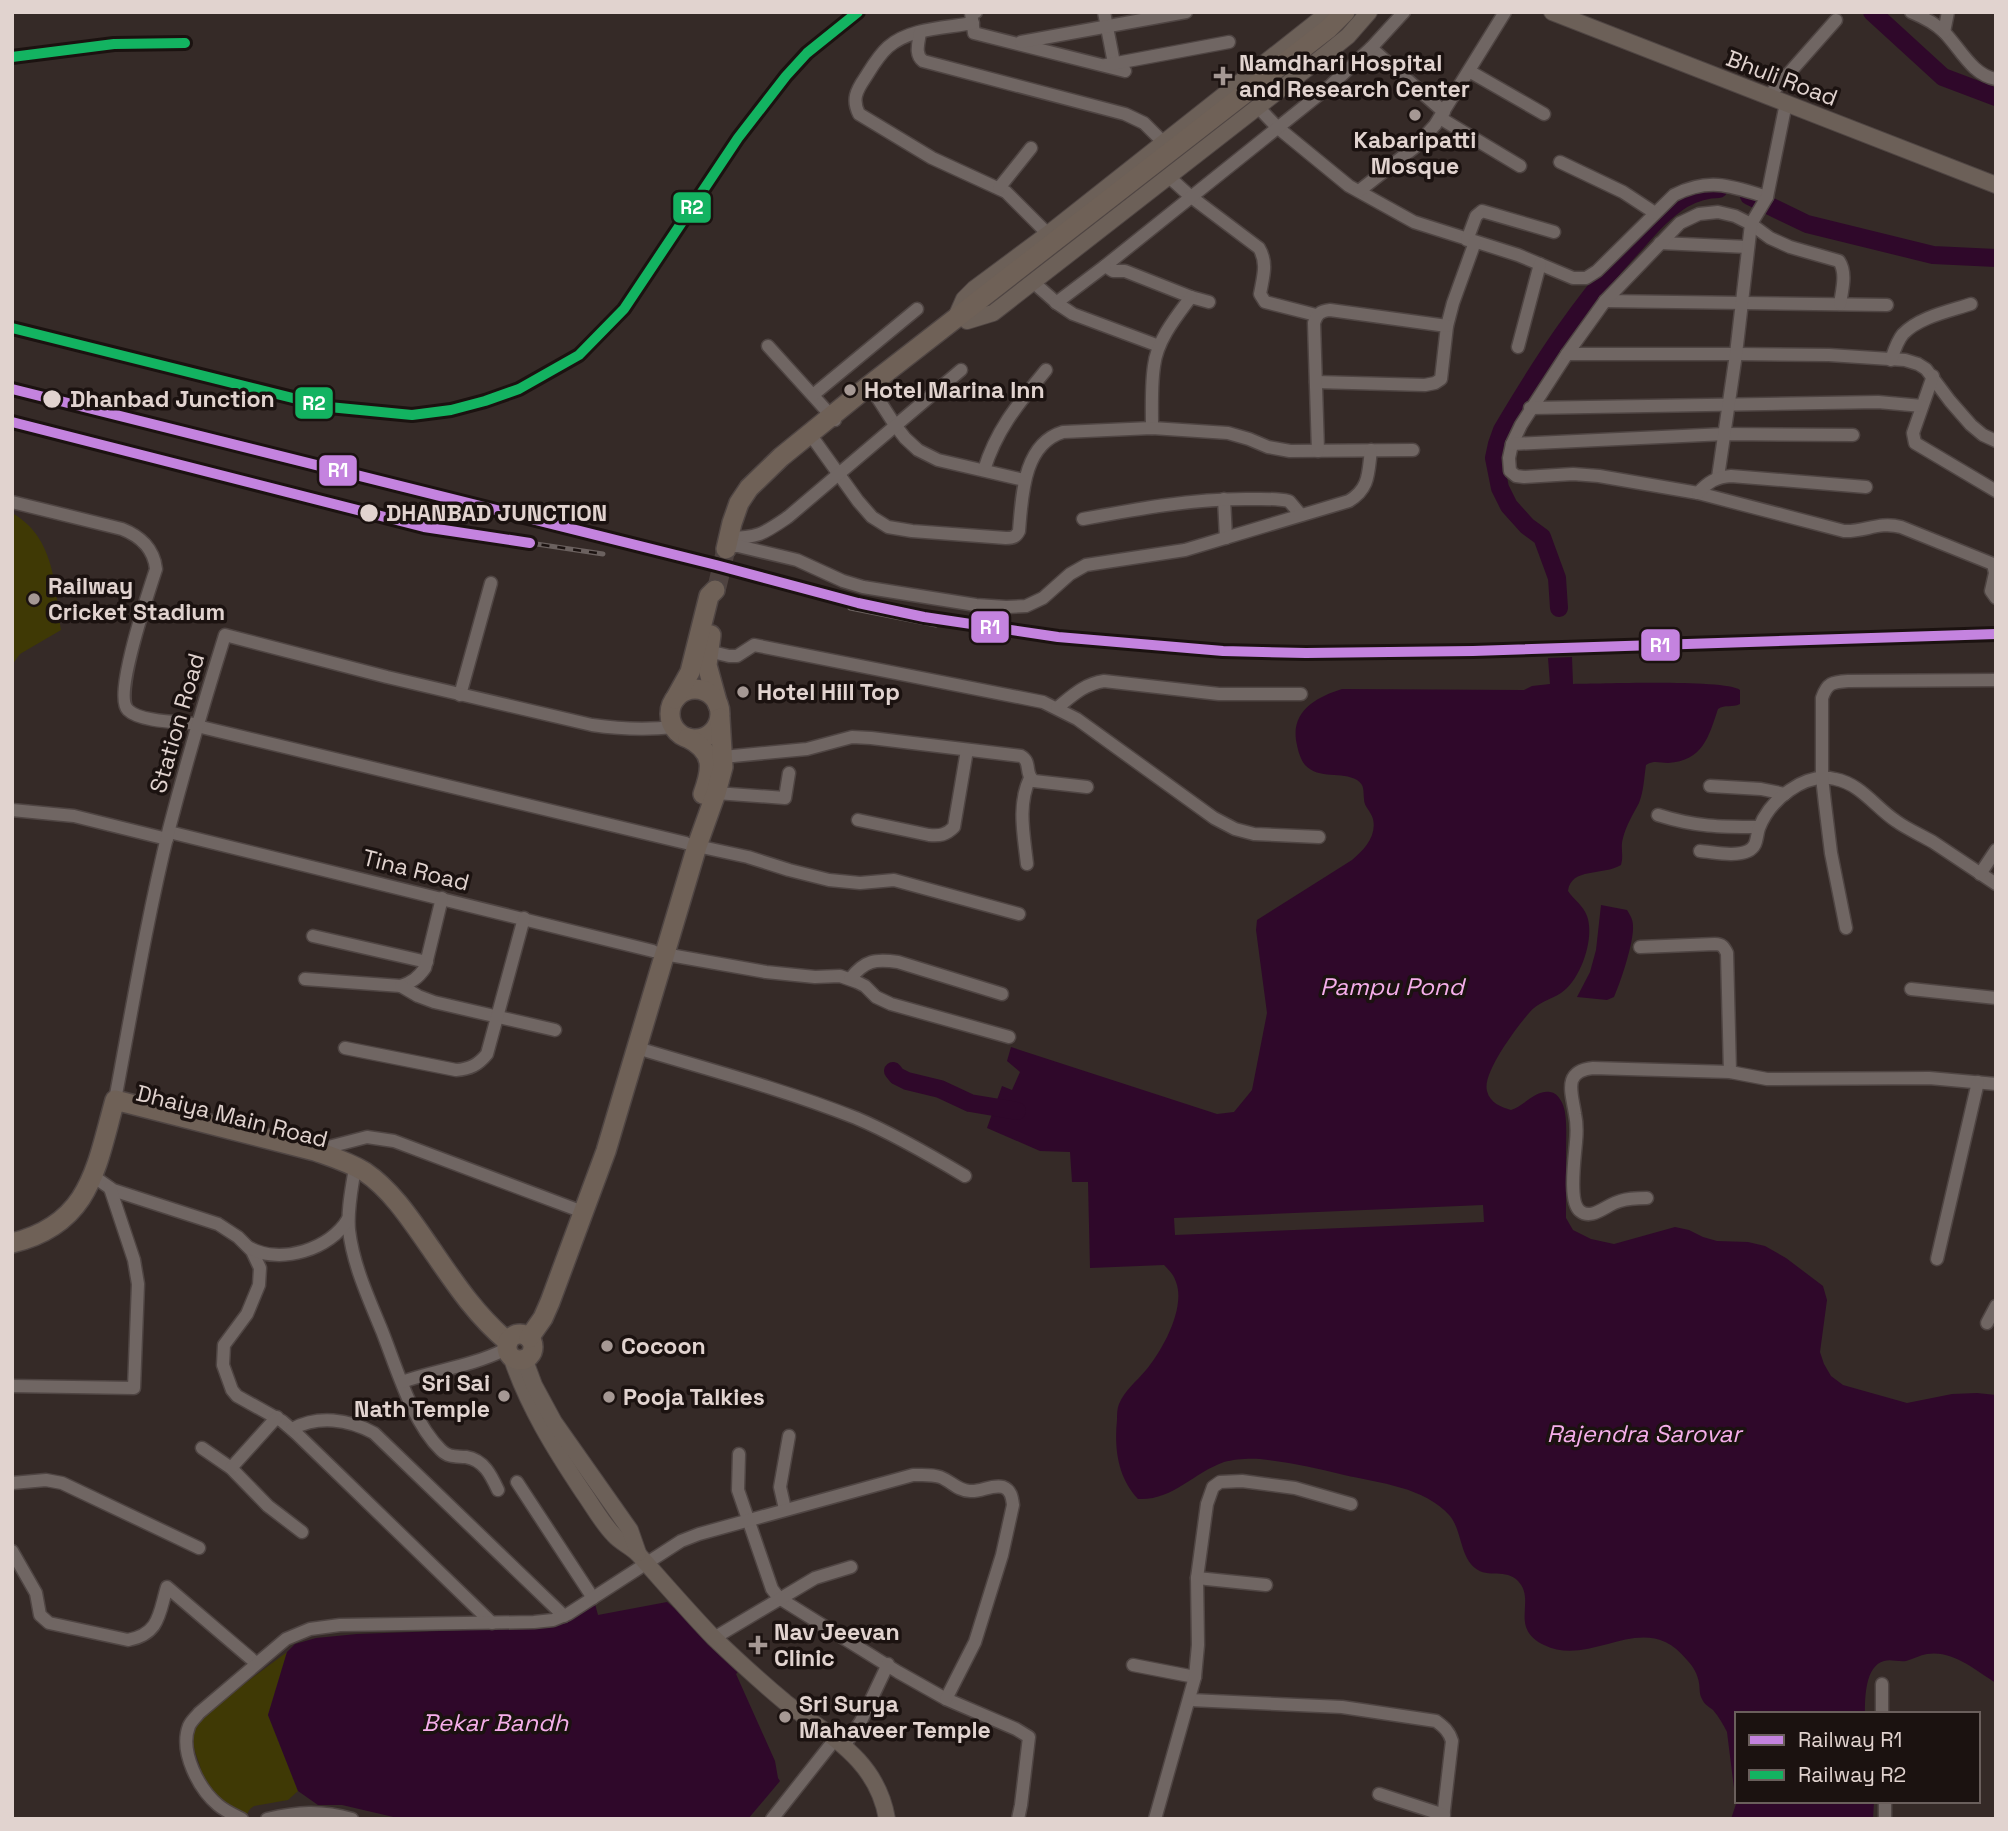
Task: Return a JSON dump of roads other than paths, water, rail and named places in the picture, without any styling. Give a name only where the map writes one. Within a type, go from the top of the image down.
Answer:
[{"type":"highway","points":[[995,294],[1328,29],[1345,12]]},
{"type":"highway","points":[[727,544],[739,503],[749,488],[780,457],[834,419],[1331,37],[1357,12]]},
{"type":"highway","points":[[739,503],[752,496],[815,441],[834,419],[875,394],[955,325]]},
{"type":"highway","points":[[515,1347],[543,1318],[550,1302],[606,1151],[637,1048],[659,953],[707,783],[709,769],[705,750],[681,733],[670,715],[673,703],[688,678],[709,596],[716,589],[717,599],[707,665],[719,712],[723,757],[716,793],[691,844]]},
{"type":"highway","points":[[673,703],[687,691],[700,690],[711,695],[719,712],[718,723],[711,733],[701,738],[681,733]]},
{"type":"highway","points":[[515,1347],[537,1307],[575,1209],[638,1008],[659,953]]},
{"type":"highway","points":[[12,1243],[38,1235],[60,1222],[82,1197],[93,1176],[113,1105]]},
{"type":"highway","name":"Dhaiya Main Road","points":[[113,1105],[315,1151],[343,1160],[355,1172]]},
{"type":"highway","name":"Dhaiya Main Road","points":[[113,1105],[311,1159],[374,1180],[411,1220],[480,1317],[515,1347]]},
{"type":"main road","points":[[955,325],[964,299],[974,289],[1329,12]]},
{"type":"main road","points":[[955,325],[993,313],[1348,36],[1370,12]]},
{"type":"main road","name":"Bhuli Road","points":[[1552,12],[1996,185]]},
{"type":"main road","name":"Dhaiya Main Road","points":[[515,1347],[554,1422],[630,1530],[642,1558],[715,1638],[769,1689],[840,1742],[864,1766],[882,1798],[887,1819]]},
{"type":"street","points":[[1104,12],[1108,64]]},
{"type":"street","points":[[1015,43],[1186,12]]},
{"type":"street","points":[[1056,303],[1331,85],[1405,12]]},
{"type":"street","points":[[1359,191],[1415,147],[1442,115],[1505,12]]},
{"type":"street","points":[[1911,12],[1944,32],[1980,74],[1996,79]]},
{"type":"street","points":[[1944,32],[1948,12]]},
{"type":"street","points":[[1048,233],[1006,192],[932,158],[859,114],[854,97],[858,88],[880,55],[901,38],[974,18],[975,33],[1108,64],[1125,71]]},
{"type":"street","points":[[1768,97],[1836,20]]},
{"type":"street","points":[[920,32],[917,51],[922,61],[1125,114],[1144,123],[1163,142]]},
{"type":"street","points":[[1108,64],[1229,42]]},
{"type":"street","points":[[1371,48],[1442,115],[1520,166]]},
{"type":"street","points":[[1469,71],[1544,114]]},
{"type":"street","points":[[1718,477],[1730,404],[1748,247],[1755,219],[1767,199],[1786,103]]},
{"type":"street","points":[[1258,107],[1277,127],[1349,186],[1414,222],[1540,264],[1573,278],[1586,278],[1597,271],[1674,195],[1687,188],[1702,184],[1733,186],[1767,199]]},
{"type":"street","points":[[999,188],[1031,148]]},
{"type":"street","points":[[1560,162],[1623,192],[1655,213]]},
{"type":"street","points":[[1169,177],[1259,248],[1264,257],[1265,270],[1260,294],[1265,302],[1317,315]]},
{"type":"street","points":[[1316,382],[1436,383],[1443,374],[1447,326],[1476,216],[1482,211],[1554,232]]},
{"type":"street","points":[[1840,304],[1843,273],[1839,261],[1790,247],[1770,238],[1755,219],[1718,212],[1699,214],[1680,223],[1605,301],[1566,354],[1530,408],[1512,444],[1510,471],[1516,476],[1524,477],[1573,474],[1599,476],[1698,493],[1844,531],[1891,524],[1993,564],[1995,573],[1992,592],[1996,598]]},
{"type":"street","points":[[1660,243],[1748,247]]},
{"type":"street","points":[[1518,347],[1540,264]]},
{"type":"street","points":[[1105,266],[1113,271],[1125,271],[1209,302]]},
{"type":"street","points":[[1034,282],[1056,303],[1073,314],[1159,346]]},
{"type":"street","points":[[1152,428],[1154,364],[1159,346],[1191,297]]},
{"type":"street","points":[[1605,301],[1887,305]]},
{"type":"street","points":[[1891,360],[1898,341],[1905,332],[1971,304]]},
{"type":"street","points":[[813,395],[918,309]]},
{"type":"street","points":[[1318,451],[1314,323],[1317,315],[1330,310],[1447,326]]},
{"type":"street","points":[[768,346],[834,419]]},
{"type":"street","points":[[1566,354],[1829,355],[1905,360],[1926,369],[1970,425],[1983,436],[1996,441]]},
{"type":"street","points":[[727,544],[768,531],[839,475],[961,370]]},
{"type":"street","points":[[984,470],[998,433],[1046,370]]},
{"type":"street","points":[[1933,376],[1913,433],[1915,443],[1996,491]]},
{"type":"street","points":[[875,394],[895,425],[918,450],[938,460],[1024,480]]},
{"type":"street","points":[[1530,408],[1878,402],[1923,406]]},
{"type":"street","points":[[815,441],[872,517],[888,527],[1006,538],[1012,538],[1019,531],[1024,480],[1034,458],[1043,442],[1052,435],[1063,432],[1152,428],[1228,433],[1268,447],[1290,451],[1413,450]]},
{"type":"street","points":[[1512,444],[1725,434],[1853,435]]},
{"type":"street","points":[[727,544],[797,560],[863,587],[976,605],[1026,606],[1043,598],[1070,574],[1086,565],[1185,550],[1349,501],[1361,494],[1367,480],[1371,450]]},
{"type":"street","points":[[1698,493],[1718,477],[1866,487]]},
{"type":"street","points":[[1083,519],[1178,502],[1224,499],[1289,501],[1301,515]]},
{"type":"street","points":[[1224,499],[1226,538]]},
{"type":"street","points":[[12,502],[122,529],[146,545],[155,560],[156,569],[128,666],[123,695],[130,712],[147,718],[197,725],[748,857],[813,877],[860,883],[894,880],[1019,914]]},
{"type":"street","points":[[460,695],[491,583]]},
{"type":"street","name":"Station Road","points":[[113,1105],[144,941],[168,835],[197,725],[225,635],[460,695],[592,725],[622,730],[681,733]]},
{"type":"street","points":[[708,650],[737,656],[754,645],[1042,702],[1077,719],[1224,824],[1254,834],[1319,837]]},
{"type":"street","points":[[1846,928],[1831,853],[1822,778],[1822,698],[1825,688],[1835,682],[1996,680]]},
{"type":"street","points":[[1057,708],[1083,687],[1104,681],[1219,694],[1301,694]]},
{"type":"street","points":[[723,757],[807,749],[852,737],[1021,756],[1026,759],[1030,778],[1023,800],[1027,864]]},
{"type":"street","points":[[858,820],[929,835],[940,836],[948,833],[954,827],[967,750]]},
{"type":"street","points":[[716,793],[785,798],[789,773]]},
{"type":"street","points":[[1030,778],[1034,781],[1087,788]]},
{"type":"street","points":[[1700,851],[1735,853],[1751,850],[1755,845],[1759,827],[1785,794],[1796,786],[1822,778],[1844,781],[1853,786],[1896,822],[1996,884]]},
{"type":"street","points":[[1710,786],[1773,790],[1785,794]]},
{"type":"street","name":"Tina Road","points":[[12,810],[74,816],[168,835],[442,898],[659,953],[766,972],[840,976],[850,979]]},
{"type":"street","points":[[1658,815],[1701,826],[1759,827]]},
{"type":"street","points":[[1980,874],[1996,850]]},
{"type":"street","points":[[305,979],[401,986],[411,983],[419,976],[426,962],[442,898]]},
{"type":"street","points":[[345,1048],[456,1070],[469,1069],[480,1063],[487,1054],[524,918]]},
{"type":"street","points":[[313,936],[426,962]]},
{"type":"street","points":[[1640,947],[1720,944],[1724,947],[1727,953],[1730,1072]]},
{"type":"street","points":[[1002,994],[898,962],[883,960],[872,961],[859,967],[850,979],[865,986],[876,997],[891,1003],[1009,1037]]},
{"type":"street","points":[[401,986],[434,1002],[555,1030]]},
{"type":"street","points":[[1911,989],[1996,998]]},
{"type":"street","points":[[637,1048],[772,1088],[858,1119],[912,1145],[965,1176]]},
{"type":"street","points":[[1647,1198],[1620,1201],[1592,1214],[1580,1212],[1576,1207],[1573,1193],[1577,1132],[1570,1087],[1574,1076],[1582,1070],[1593,1068],[1730,1072],[1767,1079],[1929,1078],[1996,1084]]},
{"type":"street","points":[[1937,1259],[1978,1082]]},
{"type":"street","points":[[315,1151],[367,1137],[394,1141],[575,1209]]},
{"type":"street","points":[[355,1172],[348,1219],[356,1263],[415,1413],[440,1449],[447,1455],[477,1460],[490,1474],[498,1490]]},
{"type":"street","points":[[93,1176],[110,1188],[218,1224],[258,1253],[271,1255],[302,1250],[336,1235],[348,1219]]},
{"type":"street","points":[[12,1386],[134,1388],[138,1284],[134,1260],[110,1188]]},
{"type":"street","points":[[250,1248],[260,1268],[259,1285],[247,1314],[224,1345],[222,1353],[226,1377],[237,1396],[292,1429],[492,1623]]},
{"type":"street","points":[[1987,1323],[1996,1306]]},
{"type":"street","points":[[402,1382],[515,1347]]},
{"type":"street","points":[[231,1468],[276,1418]]},
{"type":"street","points":[[292,1429],[308,1422],[330,1420],[354,1424],[374,1433],[564,1616]]},
{"type":"street","points":[[785,1509],[780,1487],[789,1436]]},
{"type":"street","points":[[202,1448],[231,1468],[268,1506],[302,1532]]},
{"type":"street","points":[[739,1454],[738,1490],[772,1589],[779,1598],[946,1699],[1029,1737],[1018,1819]]},
{"type":"street","points":[[242,1819],[223,1810],[205,1791],[192,1765],[188,1751],[188,1734],[199,1713],[286,1639],[310,1629],[340,1625],[546,1621],[564,1616],[593,1598],[642,1558],[681,1541],[785,1509],[913,1475],[943,1478],[961,1490],[971,1492],[998,1486],[1005,1488],[1010,1492],[1013,1505],[975,1642],[946,1699]]},
{"type":"street","points":[[12,1483],[46,1480],[62,1483],[199,1548]]},
{"type":"street","points":[[1155,1819],[1195,1677],[1198,1645],[1197,1578],[1209,1493],[1220,1482],[1242,1481],[1295,1488],[1351,1504]]},
{"type":"street","points":[[517,1482],[593,1598]]},
{"type":"street","points":[[12,1551],[36,1593],[40,1615],[49,1623],[133,1639],[155,1626],[167,1587],[256,1663]]},
{"type":"street","points":[[715,1638],[815,1578],[851,1567]]},
{"type":"street","points":[[1197,1578],[1266,1585]]},
{"type":"street","points":[[772,1819],[861,1721],[888,1664]]},
{"type":"street","points":[[1133,1665],[1195,1677]]},
{"type":"street","points":[[1882,1684],[1882,1712]]},
{"type":"street","points":[[1190,1700],[1342,1707],[1436,1721],[1445,1727],[1452,1741],[1443,1817],[1379,1794]]},
{"type":"street","points":[[267,1819],[312,1812],[331,1813],[352,1819]]},
{"type":"water","points":[[1572,657],[1573,684],[1711,684],[1740,690],[1740,704],[1718,709],[1703,745],[1689,758],[1646,765],[1641,798],[1623,838],[1621,865],[1581,875],[1570,883],[1568,891],[1583,909],[1589,925],[1588,947],[1580,969],[1568,987],[1536,1006],[1517,1029],[1490,1073],[1488,1095],[1496,1104],[1511,1110],[1545,1092],[1553,1093],[1560,1100],[1566,1122],[1566,1218],[1573,1230],[1591,1239],[1614,1244],[1675,1227],[1717,1241],[1748,1242],[1765,1246],[1823,1286],[1827,1300],[1820,1352],[1831,1376],[1843,1385],[1907,1403],[1952,1394],[1996,1395],[1996,1683],[1955,1658],[1927,1654],[1906,1661],[1887,1660],[1878,1664],[1867,1683],[1865,1712],[1735,1712],[1735,1796],[1727,1732],[1713,1710],[1703,1701],[1696,1674],[1687,1660],[1671,1645],[1653,1638],[1618,1641],[1581,1650],[1562,1650],[1544,1645],[1527,1630],[1525,1597],[1518,1581],[1508,1575],[1486,1573],[1475,1568],[1466,1557],[1450,1516],[1428,1498],[1386,1484],[1271,1460],[1247,1459],[1228,1461],[1213,1467],[1161,1496],[1138,1499],[1126,1482],[1119,1462],[1116,1442],[1117,1410],[1124,1394],[1146,1370],[1171,1329],[1178,1304],[1175,1279],[1164,1265],[1090,1268],[1088,1182],[1072,1182],[1070,1152],[1040,1151],[987,1128],[1002,1086],[1012,1090],[1020,1072],[1007,1061],[1011,1047],[1217,1114],[1234,1112],[1252,1090],[1267,1013],[1257,920],[1352,860],[1365,847],[1373,831],[1373,819],[1365,804],[1360,782],[1351,777],[1311,770],[1304,763],[1298,750],[1296,733],[1301,715],[1323,696],[1342,689],[1524,690],[1550,684],[1548,658]],"holes":[[[1483,1205],[1484,1222],[1175,1235],[1174,1218]]]},
{"type":"water","points":[[1601,905],[1627,910],[1633,924],[1623,972],[1614,997],[1607,1000],[1577,997],[1590,972],[1596,950]]},
{"type":"water","name":"Bekar Bandh","points":[[667,1602],[717,1644],[740,1670],[736,1674],[775,1761],[780,1781],[748,1819],[402,1819],[342,1805],[318,1805],[298,1791],[268,1715],[287,1652],[295,1644],[316,1638],[553,1627],[595,1604],[598,1615]]},
{"type":"water","points":[[1874,1803],[1873,1819],[1731,1819],[1736,1804]]},
{"type":"waterway","points":[[1872,12],[1943,77],[1996,97]]},
{"type":"waterway","points":[[1559,608],[1557,578],[1542,537],[1527,526],[1509,506],[1500,488],[1494,458],[1502,430],[1581,309],[1617,264],[1664,214],[1683,199],[1700,192],[1719,189]]},
{"type":"waterway","points":[[1749,196],[1807,224],[1933,255],[1996,258]]},
{"type":"waterway","points":[[893,1071],[907,1081],[940,1089],[970,1103],[1017,1111]]},
{"type":"tunnel","points":[[717,587],[726,549]]},
{"type":"railway","points":[[12,328],[329,407],[412,415],[451,410],[519,389],[579,355],[624,309],[738,138],[786,76],[807,53],[858,12]]},
{"type":"railway","points":[[12,57],[114,44],[185,43]]},
{"type":"railway","points":[[12,422],[424,527],[603,554]]},
{"type":"railway","points":[[850,608],[936,625]]},
{"type":"rail line","name":"R2","points":[[12,328],[329,407],[412,415],[451,410],[519,389],[579,355],[624,309],[738,138],[786,76],[807,53],[858,12]]},
{"type":"rail line","name":"R2","points":[[12,57],[114,44],[185,43]]},
{"type":"rail line","name":"R1","points":[[12,389],[858,603],[924,617],[1058,637],[1223,651],[1306,653],[1473,651],[1996,634]]},
{"type":"rail line","name":"R1","points":[[12,422],[424,527],[530,543]]},
{"type":"place","name":"Namdhari Hospital and Research Center","points":[[1223,76]]},
{"type":"place","name":"Kabaripatti Mosque","points":[[1415,115]]},
{"type":"place","name":"Hotel Marina Inn","points":[[850,390]]},
{"type":"place","name":"Dhanbad Junction","points":[[52,399]]},
{"type":"place","name":"DHANBAD JUNCTION","points":[[369,513]]},
{"type":"place","name":"Railway Cricket Stadium","points":[[34,599]]},
{"type":"place","name":"Hotel Hill Top","points":[[743,692]]},
{"type":"place","name":"Cocoon","points":[[607,1346]]},
{"type":"place","name":"Sri Sai Nath Temple","points":[[504,1396]]},
{"type":"place","name":"Pooja Talkies","points":[[609,1397]]},
{"type":"place","name":"Nav Jeevan Clinic","points":[[758,1645]]},
{"type":"place","name":"Sri Surya Mahaveer Temple","points":[[785,1717]]},
{"type":"water label","name":"Pampu Pond","points":[[1392,987]]},
{"type":"water label","name":"Rajendra Sarovar","points":[[1644,1434]]}]
